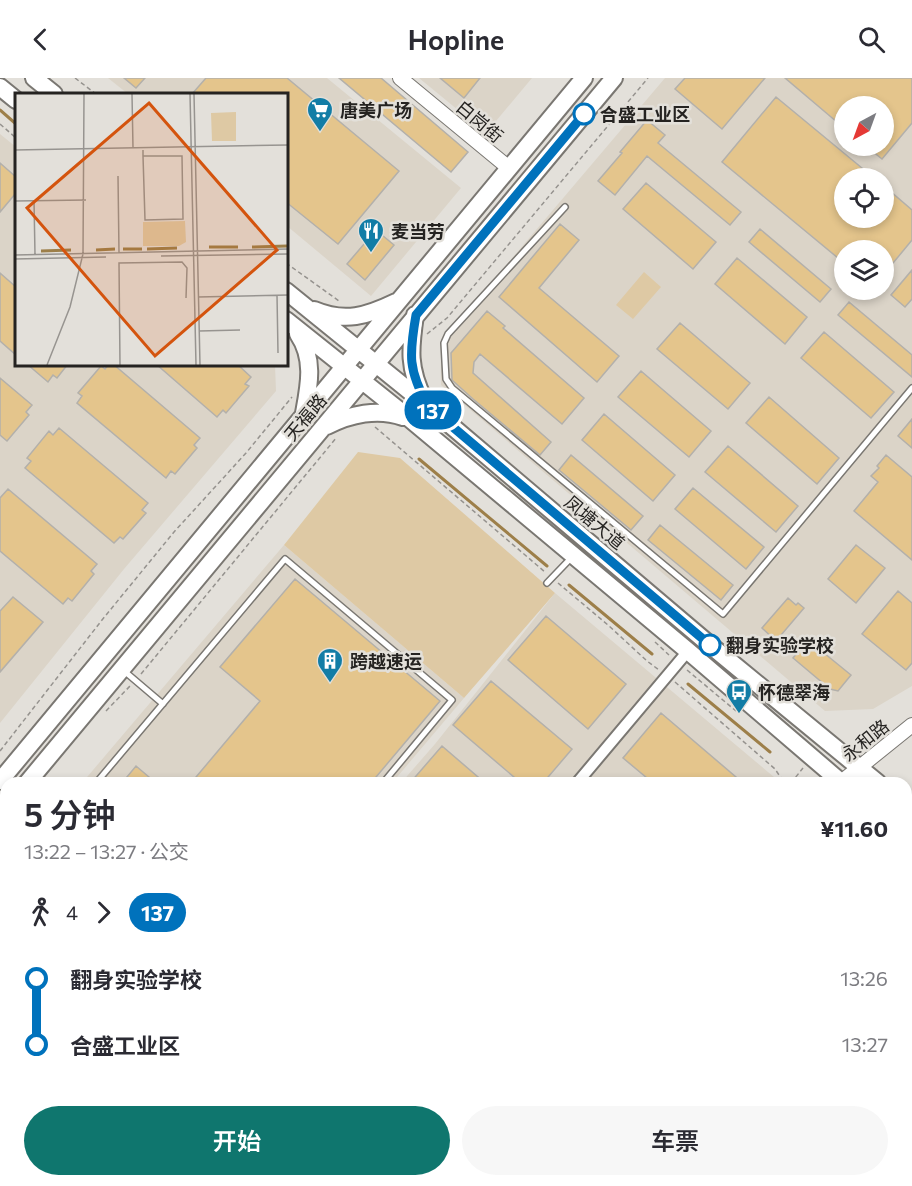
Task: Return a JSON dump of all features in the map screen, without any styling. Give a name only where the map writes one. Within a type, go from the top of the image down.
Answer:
[{"type":"main road","points":[[34,78],[53,93]]},
{"type":"main road","name":"天福路","points":[[3,777],[584,78]]},
{"type":"main road","name":"天福路","points":[[32,777],[614,78]]},
{"type":"main road","points":[[0,87],[15,99]]},
{"type":"main road","name":"凤塘大道","points":[[288,293],[428,406],[710,645],[871,777]]},
{"type":"main road","points":[[305,307],[322,314],[354,317],[369,314],[399,301]]},
{"type":"main road","points":[[416,315],[411,363],[414,377],[428,406]]},
{"type":"main road","points":[[288,323],[410,419],[688,651],[834,777]]},
{"type":"main road","points":[[288,323],[300,336],[309,358],[309,388],[303,417]]},
{"type":"main road","points":[[321,429],[340,419],[370,413],[385,413],[410,419]]},
{"type":"street","name":"白岗街","points":[[400,78],[509,168]]},
{"type":"street","points":[[582,777],[688,651]]},
{"type":"street","name":"永和路","points":[[848,777],[912,724]]},
{"type":"lane","points":[[565,207],[448,334],[444,343],[446,379],[452,388],[723,614],[912,388]]},
{"type":"lane","points":[[547,583],[574,556]]},
{"type":"lane","points":[[101,777],[285,559],[452,700],[388,777]]},
{"type":"lane","points":[[122,668],[163,704]]},
{"type":"path","points":[[75,78],[95,93]]},
{"type":"path","points":[[427,334],[447,318],[648,78]]},
{"type":"path","points":[[0,124],[15,137]]},
{"type":"path","points":[[0,751],[174,532],[246,453],[292,397]]},
{"type":"path","points":[[370,413],[368,422],[417,461],[647,661],[743,740],[780,777]]},
{"type":"path","points":[[105,712],[136,680],[340,433]]},
{"type":"shaded area","name":"唐美广场","points":[[108,78],[327,78],[461,188],[371,296],[288,227],[288,93],[127,93]]},
{"type":"shaded area","points":[[419,78],[532,78],[486,133]]},
{"type":"shaded area","points":[[665,78],[912,78],[912,686],[873,709],[825,711],[441,385],[441,342]]},
{"type":"shaded area","points":[[0,134],[15,146],[15,366],[275,366],[276,391],[124,569],[0,723]]},
{"type":"shaded area","points":[[644,272],[661,287],[633,319],[616,305]]},
{"type":"shaded area","points":[[358,452],[400,458],[555,593],[464,698],[284,545]]},
{"type":"shaded area","points":[[284,545],[464,698],[397,777],[87,777]]},
{"type":"shaded area","points":[[555,593],[774,777],[406,777]]},
{"type":"building","points":[[124,78],[145,78],[136,88]]},
{"type":"building","name":"唐美广场","points":[[206,78],[287,78],[399,171],[338,244],[288,204],[288,93],[193,93]]},
{"type":"building","points":[[339,78],[381,78],[468,152],[451,172]]},
{"type":"building","points":[[440,78],[480,78],[464,98]]},
{"type":"building","points":[[685,78],[765,78],[722,129],[675,89]]},
{"type":"building","points":[[785,78],[912,78],[912,123],[894,145],[894,96],[834,96],[834,120]]},
{"type":"building","points":[[776,97],[834,145],[834,156],[847,156],[862,168],[834,168],[834,228],[894,228],[894,195],[912,210],[912,240],[894,262],[894,240],[834,240],[834,255],[722,162]]},
{"type":"building","points":[[647,120],[665,135],[658,143],[741,212],[730,225],[647,156],[615,195],[598,181]]},
{"type":"building","points":[[0,163],[15,176],[15,194],[0,212]]},
{"type":"building","points":[[646,183],[716,242],[693,269],[623,209]]},
{"type":"building","points":[[560,224],[579,240],[539,288],[619,356],[597,382],[499,297]]},
{"type":"building","points":[[760,229],[831,289],[820,302],[749,242]]},
{"type":"building","points":[[376,230],[394,245],[365,280],[347,264]]},
{"type":"building","points":[[737,258],[807,317],[785,344],[715,284]]},
{"type":"building","points":[[912,270],[912,299],[905,307],[894,298],[894,291]]},
{"type":"building","points":[[0,273],[15,286],[15,354],[0,341]]},
{"type":"building","points":[[849,302],[912,355],[912,377],[838,315]]},
{"type":"building","points":[[487,311],[505,326],[503,328],[584,398],[562,424],[480,354],[474,362],[473,373],[551,442],[540,455],[452,380],[451,353]]},
{"type":"building","points":[[680,323],[750,383],[728,409],[657,349]]},
{"type":"building","points":[[824,332],[894,392],[871,418],[801,358]]},
{"type":"building","points":[[29,366],[66,366],[57,378],[53,375],[48,382]]},
{"type":"building","points":[[101,366],[105,369],[107,366],[115,366],[200,438],[194,445],[197,448],[175,474],[171,471],[166,478],[77,403],[82,396],[78,393]]},
{"type":"building","points":[[158,366],[239,366],[251,377],[245,384],[249,386],[226,413],[223,410],[217,417]]},
{"type":"building","points":[[641,371],[711,431],[689,457],[618,397]]},
{"type":"building","points":[[0,378],[32,405],[26,412],[29,415],[7,441],[0,435]]},
{"type":"building","points":[[769,397],[839,458],[817,484],[746,423]]},
{"type":"building","points":[[604,414],[675,475],[653,501],[582,440]]},
{"type":"building","points":[[912,419],[912,448],[898,436]]},
{"type":"building","points":[[59,428],[148,503],[142,510],[146,513],[123,539],[120,537],[114,543],[25,468],[31,461],[27,458],[49,431],[53,435]]},
{"type":"building","points":[[728,446],[798,506],[776,532],[705,472]]},
{"type":"building","points":[[571,455],[643,516],[631,530],[559,470]]},
{"type":"building","points":[[886,455],[912,477],[912,560],[854,511],[878,482],[871,476],[879,468],[877,466]]},
{"type":"building","points":[[693,488],[764,547],[746,569],[675,509]]},
{"type":"building","points":[[8,489],[97,564],[91,571],[94,574],[72,601],[68,598],[63,604],[0,551],[0,498]]},
{"type":"building","points":[[660,525],[733,585],[721,600],[648,540]]},
{"type":"building","points":[[856,545],[885,568],[856,603],[828,579]]},
{"type":"building","name":"跨越速运","points":[[295,579],[440,701],[376,777],[196,777],[260,701],[220,667]]},
{"type":"building","points":[[898,591],[912,603],[912,663],[906,670],[862,634]]},
{"type":"building","points":[[13,597],[43,622],[0,672],[0,611]]},
{"type":"building","points":[[788,598],[804,608],[776,641],[762,628]]},
{"type":"building","points":[[546,616],[626,684],[588,729],[508,660]]},
{"type":"building","points":[[808,640],[851,675],[838,691],[830,689],[793,658]]},
{"type":"building","points":[[491,681],[572,749],[548,777],[514,777],[453,725]]},
{"type":"building","points":[[661,713],[736,777],[646,777],[623,758]]},
{"type":"building","points":[[442,746],[478,777],[415,777]]},
{"type":"building","points":[[136,766],[149,777],[127,777]]},
{"type":"waterway","points":[[0,110],[15,123]]},
{"type":"waterway","points":[[419,459],[547,566]]},
{"type":"waterway","points":[[569,585],[652,654]]},
{"type":"waterway","points":[[688,684],[770,752]]},
{"type":"bus line","name":"137","points":[[584,114],[416,315],[411,349],[414,377],[428,406],[710,645]]},
{"type":"place","name":"合盛工业区","points":[[584,114]]},
{"type":"place","name":"唐美广场","points":[[320,133]]},
{"type":"place","name":"麦当劳","points":[[371,254]]},
{"type":"place","name":"翻身实验学校","points":[[710,645]]},
{"type":"place","name":"跨越速运","points":[[330,684]]},
{"type":"place","name":"怀德翠海","points":[[739,715]]}]
